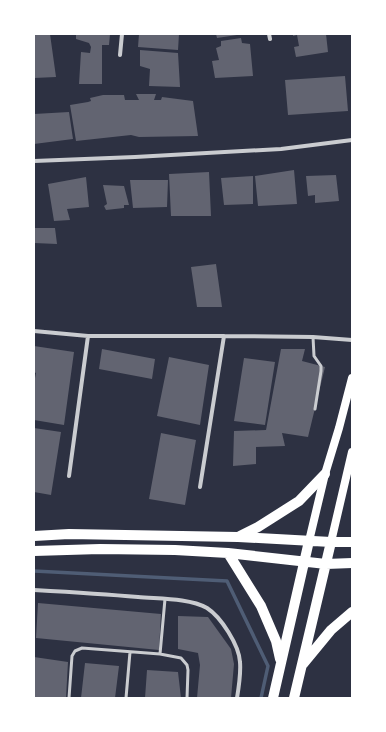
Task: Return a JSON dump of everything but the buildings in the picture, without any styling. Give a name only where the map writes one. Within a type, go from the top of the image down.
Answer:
[{"type":"main road","points":[[273,698],[325,474],[352,378]]},
{"type":"main road","points":[[294,698],[352,452]]},
{"type":"main road","points":[[238,537],[258,527],[299,501],[325,474]]},
{"type":"main road","points":[[34,536],[69,534],[238,537],[352,542]]},
{"type":"main road","points":[[34,551],[100,549],[175,550],[228,553],[326,564],[352,563]]},
{"type":"main road","points":[[228,553],[261,606],[276,641],[281,662]]},
{"type":"main road","points":[[301,666],[331,630],[352,612]]},
{"type":"street","points":[[120,55],[122,34]]},
{"type":"street","points":[[269,34],[270,39]]},
{"type":"street","points":[[34,161],[281,149],[352,140]]},
{"type":"street","points":[[34,331],[88,336],[224,336],[352,340]]},
{"type":"street","points":[[69,476],[88,336]]},
{"type":"street","points":[[200,487],[224,336]]},
{"type":"street","points":[[34,590],[165,599],[190,602],[207,608],[223,624],[234,643],[240,660],[240,680],[237,698]]},
{"type":"lane","points":[[313,338],[314,356],[320,366],[321,371],[315,408]]},
{"type":"lane","points":[[160,654],[165,599]]},
{"type":"lane","points":[[69,698],[72,656],[75,651],[79,649],[90,648],[160,654],[181,658],[188,665],[187,698]]},
{"type":"lane","points":[[126,698],[130,652]]},
{"type":"waterway","points":[[34,571],[227,581],[268,666],[261,698]]}]
